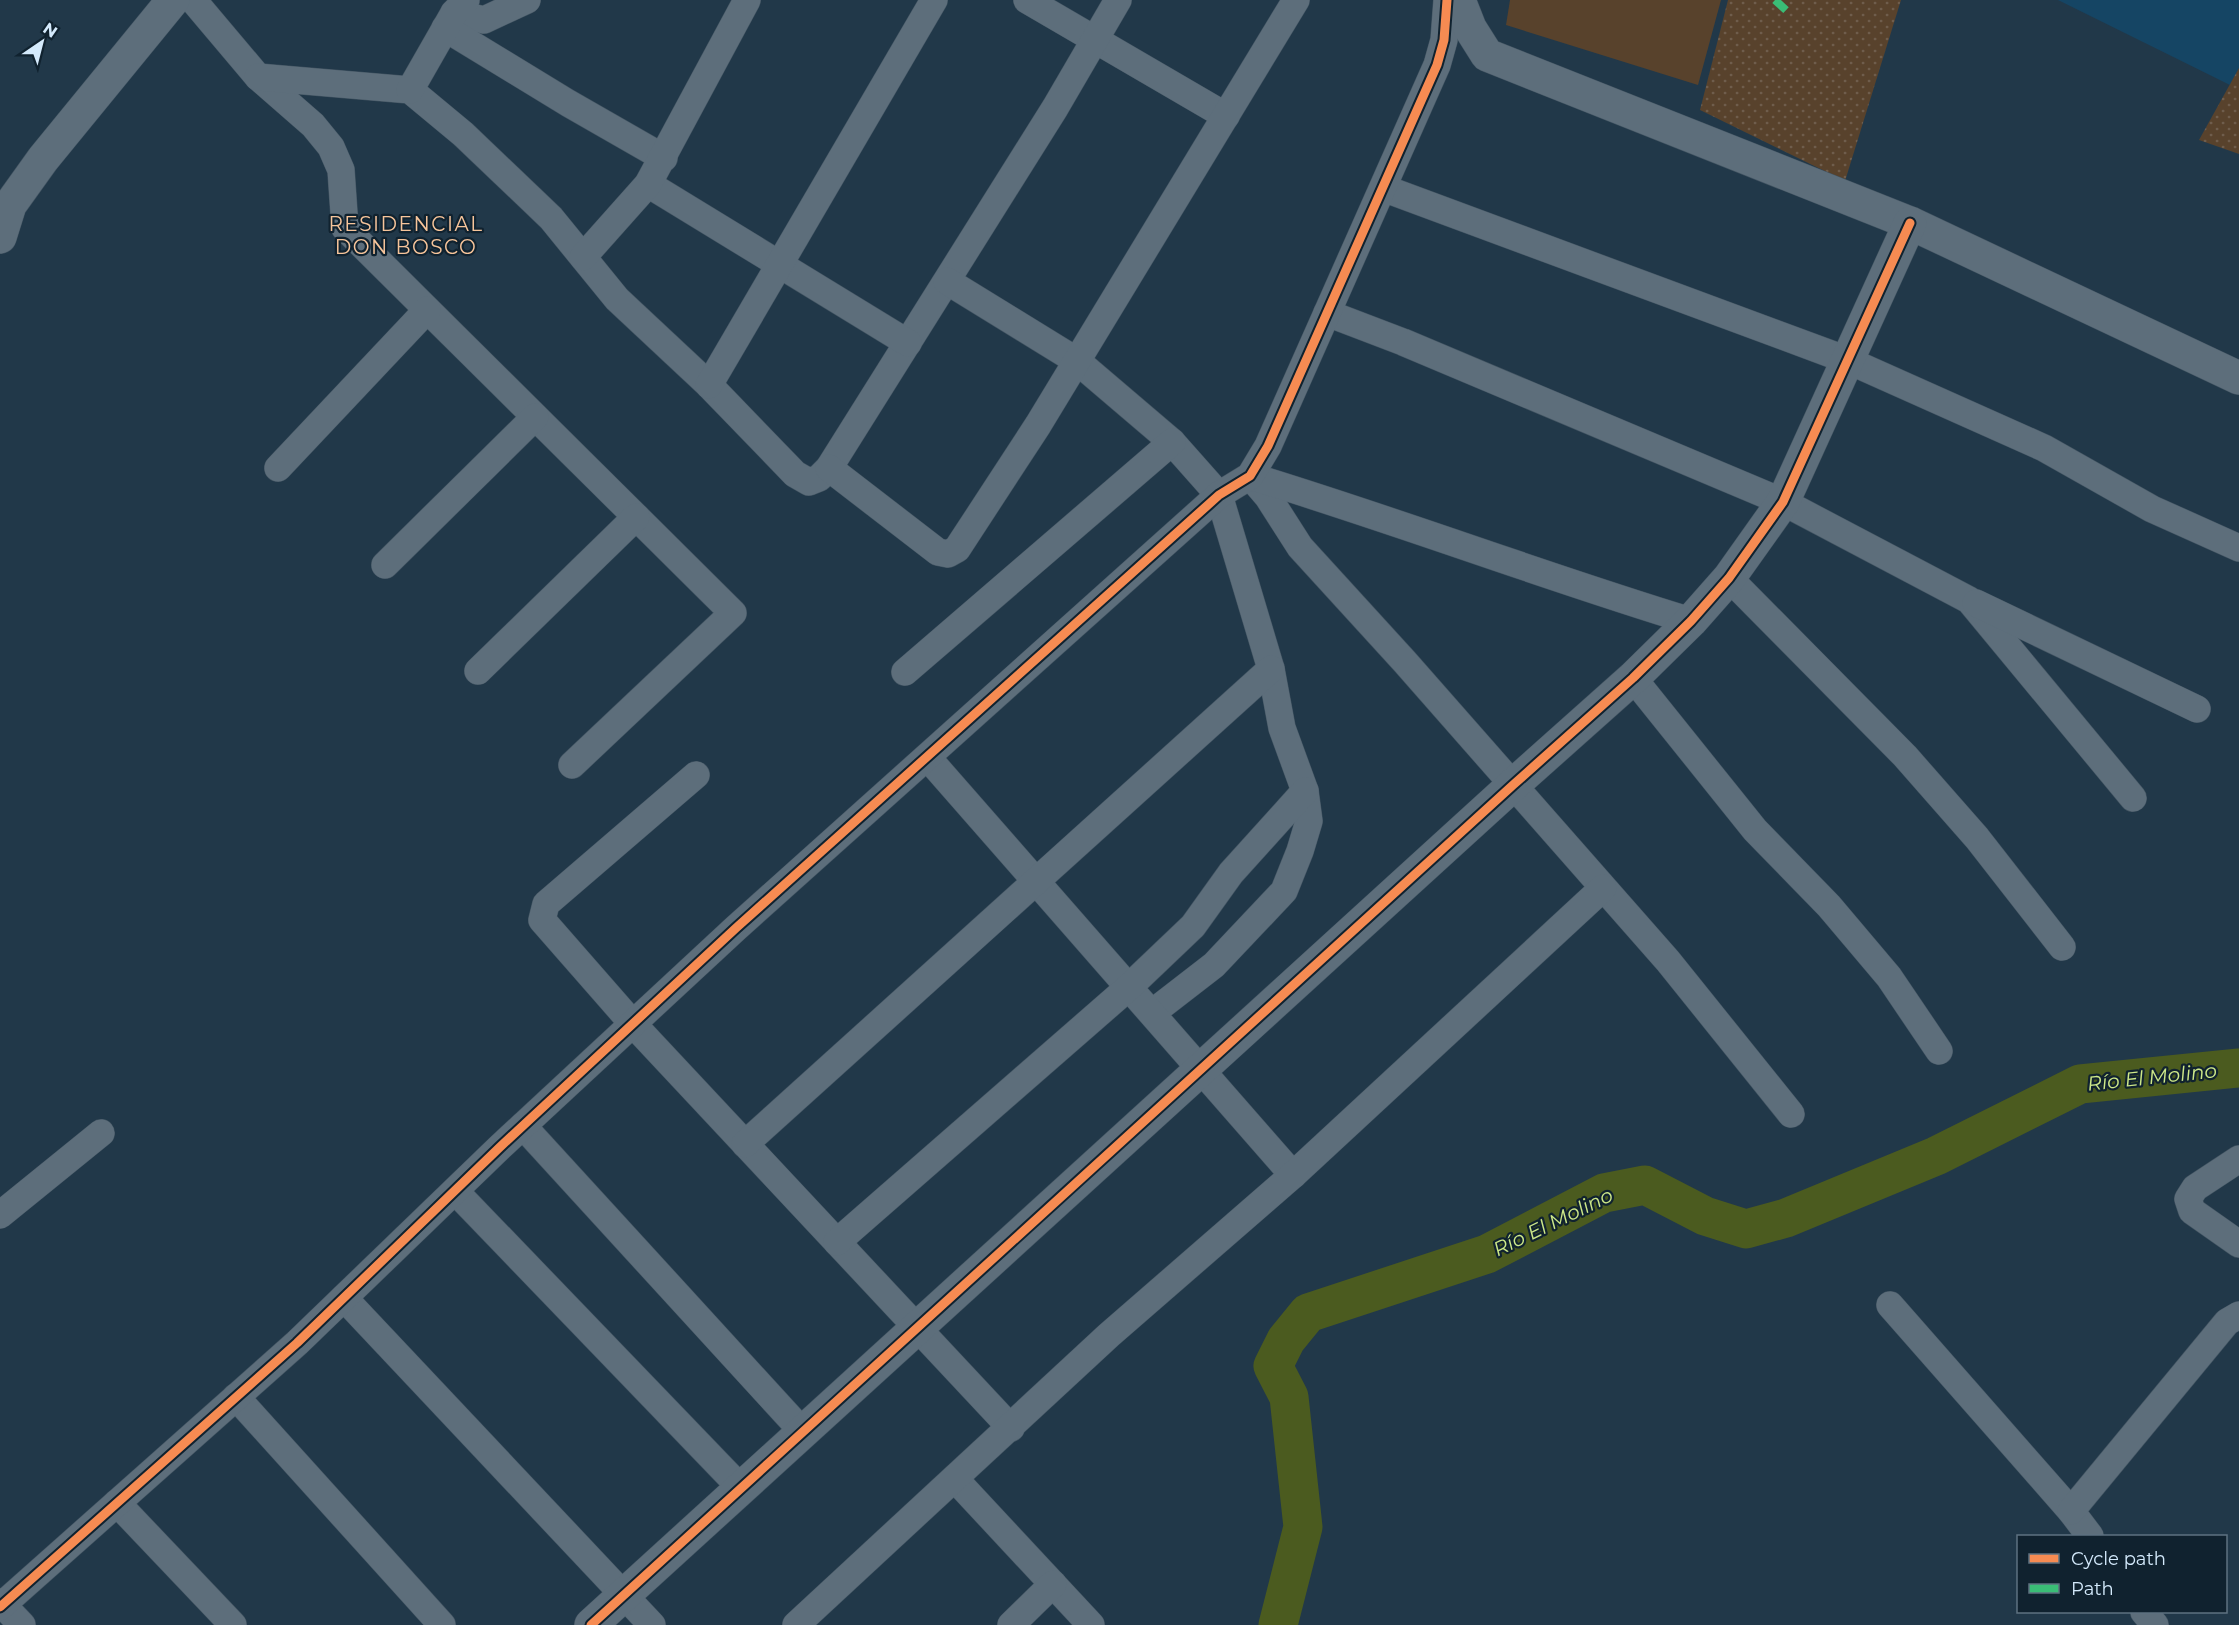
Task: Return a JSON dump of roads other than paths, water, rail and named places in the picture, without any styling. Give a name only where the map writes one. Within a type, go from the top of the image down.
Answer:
[{"type":"street","points":[[0,237],[10,205],[17,195],[173,0]]},
{"type":"street","points":[[193,0],[258,77],[313,125],[332,147],[340,170],[345,228],[733,613],[572,765]]},
{"type":"street","points":[[455,14],[484,20],[527,0]]},
{"type":"street","points":[[584,257],[648,184],[747,0]]},
{"type":"street","points":[[709,385],[934,0]]},
{"type":"street","points":[[1027,0],[1226,116]]},
{"type":"street","points":[[258,77],[410,90],[463,134],[551,218],[617,299],[709,385],[795,474],[808,482],[819,478],[829,468],[947,281],[1118,0]]},
{"type":"street","points":[[829,468],[938,552],[948,554],[957,549],[1077,361],[1296,0]]},
{"type":"street","points":[[22,1625],[1,1605],[344,1298],[523,1126],[736,928],[1219,495],[1250,476],[1268,446],[1437,65],[1444,40],[1447,0]]},
{"type":"street","points":[[1459,0],[1470,28],[1487,56],[1910,223],[2239,378]]},
{"type":"street","points":[[410,90],[455,14]]},
{"type":"street","points":[[455,14],[568,103],[664,158]]},
{"type":"street","points":[[648,184],[908,343]]},
{"type":"street","points":[[1383,188],[1847,360],[2044,448],[2152,509],[2239,548]]},
{"type":"street","points":[[591,1625],[1633,678],[1691,621],[1729,578],[1783,502],[1910,223]]},
{"type":"street","points":[[947,281],[1077,361],[1172,442],[1219,495],[1271,669],[1282,728],[1305,791],[1309,821],[1284,891],[1214,965],[1152,1013]]},
{"type":"street","points":[[278,468],[427,310]]},
{"type":"street","points":[[1327,313],[1403,342],[1783,502],[1970,600],[2197,709]]},
{"type":"street","points":[[385,565],[535,417]]},
{"type":"street","points":[[905,672],[1172,442]]},
{"type":"street","points":[[1250,476],[1369,512],[1560,581],[1691,621]]},
{"type":"street","points":[[1250,476],[1268,497],[1300,547],[1668,961],[1791,1114]]},
{"type":"street","points":[[478,671],[636,517]]},
{"type":"street","points":[[1729,578],[1905,756],[1977,838],[2062,947]]},
{"type":"street","points":[[1970,600],[2133,798]]},
{"type":"street","points":[[745,1144],[1271,669]]},
{"type":"street","points":[[1633,678],[1672,730],[1755,830],[1829,906],[1889,977],[1939,1051]]},
{"type":"street","points":[[928,758],[1293,1175]]},
{"type":"street","points":[[696,775],[546,904],[542,920],[633,1024],[1011,1428]]},
{"type":"street","points":[[837,1242],[1129,987],[1193,926],[1232,873],[1305,791]]},
{"type":"street","points":[[796,1625],[1109,1335],[1293,1175],[1603,888]]},
{"type":"street","points":[[523,1126],[803,1432]]},
{"type":"street","points":[[0,1215],[101,1133]]},
{"type":"street","points":[[2239,1159],[2195,1188],[2188,1199],[2192,1211],[2239,1244]]},
{"type":"street","points":[[455,1191],[741,1488]]},
{"type":"street","points":[[344,1298],[652,1625]]},
{"type":"street","points":[[1890,1305],[2071,1511],[2089,1535]]},
{"type":"street","points":[[2071,1511],[2227,1322],[2239,1315]]},
{"type":"street","points":[[236,1397],[442,1625]]},
{"type":"street","points":[[955,1479],[1091,1625]]},
{"type":"street","points":[[117,1503],[233,1625]]},
{"type":"street","points":[[1011,1625],[1053,1584]]},
{"type":"waterway","name":"Río El Molino","points":[[1278,1625],[1303,1527],[1289,1397],[1273,1366],[1286,1340],[1308,1313],[1487,1254],[1604,1193],[1645,1185],[1705,1216],[1746,1229],[1786,1218],[1936,1156],[2080,1084],[2239,1068]]},
{"type":"district","name":"RESIDENCIAL DON BOSCO","points":[[406,236]]}]
